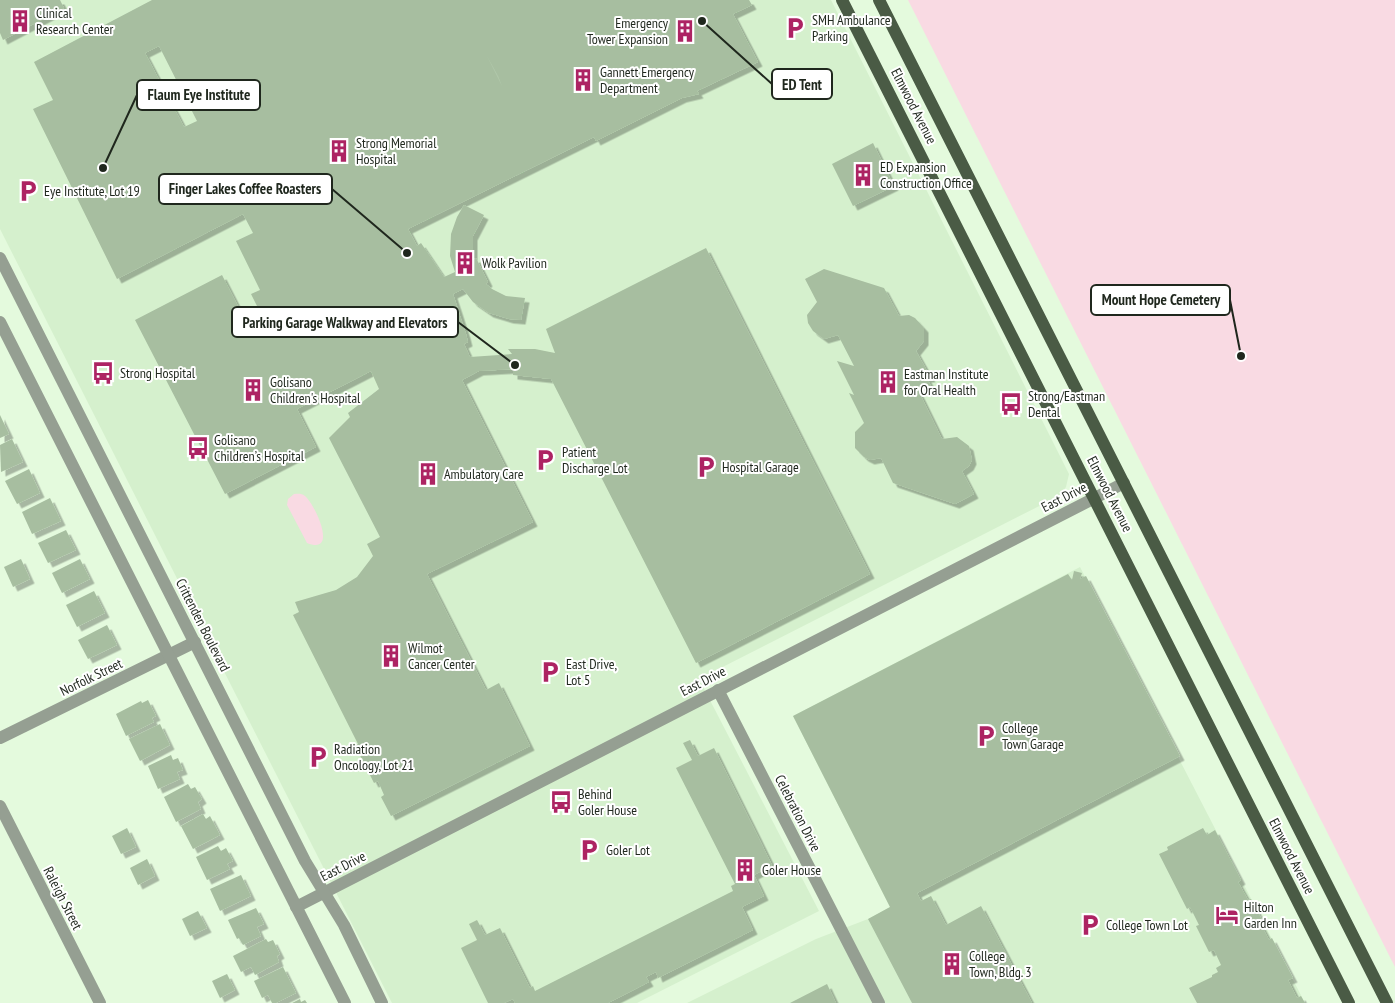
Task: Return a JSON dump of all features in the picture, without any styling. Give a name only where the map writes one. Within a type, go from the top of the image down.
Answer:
[{"type":"main road","name":"Elmwood Avenue","points":[[842,0],[1349,1003]]},
{"type":"main road","name":"Elmwood Avenue","points":[[880,0],[1387,1003]]},
{"type":"street","name":"Crittenden Boulevard","points":[[0,258],[305,861],[344,925],[382,1003]]},
{"type":"street","points":[[0,322],[345,1003]]},
{"type":"street","name":"East Drive","points":[[296,906],[1124,483]]},
{"type":"street","name":"Norfolk Street","points":[[0,738],[195,642]]},
{"type":"street","name":"Celebration Drive","points":[[718,690],[879,1003]]},
{"type":"street","name":"Raleigh Street","points":[[0,806],[100,1003]]},
{"type":"shaded area","points":[[0,0],[831,0],[1069,474],[1066,487],[1059,496],[699,679],[819,911],[637,1003],[392,1003],[0,229]]},
{"type":"shaded area","points":[[908,0],[1395,0],[1395,967]]},
{"type":"shaded area","points":[[294,494],[305,496],[314,509],[322,527],[323,536],[322,542],[317,545],[307,543],[287,505],[288,499]]},
{"type":"shaded area","points":[[1080,567],[1305,1003],[687,1003],[816,939],[868,919],[890,907],[793,716]]},
{"type":"building","name":"Clinical Research Center","points":[[0,0],[60,0],[64,8],[3,40],[0,33]]},
{"type":"building","points":[[152,0],[749,0],[752,5],[733,14],[758,62],[697,91],[699,94],[682,98],[596,141],[594,137],[408,229],[417,246],[421,243],[444,277],[455,272],[450,256],[451,234],[464,205],[484,215],[473,236],[473,259],[476,258],[488,282],[486,284],[492,289],[506,296],[525,298],[521,320],[509,319],[489,313],[473,302],[463,289],[453,294],[468,342],[464,344],[470,357],[512,354],[508,349],[535,349],[555,353],[546,329],[706,248],[870,574],[696,663],[551,379],[513,375],[513,369],[479,371],[462,380],[533,522],[427,574],[486,690],[499,683],[530,746],[391,816],[381,797],[384,795],[378,781],[374,783],[367,769],[370,768],[366,761],[364,763],[355,746],[358,744],[293,615],[299,612],[295,602],[336,590],[357,577],[373,556],[367,544],[380,537],[329,438],[350,417],[348,413],[379,389],[371,371],[297,409],[316,447],[225,494],[135,320],[222,275],[244,318],[259,310],[251,294],[260,290],[236,241],[253,233],[243,214],[117,279],[33,109],[53,100],[34,62]],"holes":[[[159,46],[197,121],[184,127],[145,53]]]},
{"type":"building","name":"ED Expansion Construction Office","points":[[873,143],[894,186],[853,206],[832,164]]},
{"type":"building","name":"Eastman Institute for Oral Health","points":[[824,269],[884,288],[899,316],[909,315],[915,318],[924,328],[924,341],[916,351],[931,378],[927,378],[934,392],[916,386],[942,439],[957,437],[969,446],[972,460],[969,466],[962,471],[974,494],[955,504],[893,483],[881,458],[870,460],[855,448],[855,432],[864,423],[849,393],[854,395],[837,361],[854,366],[838,335],[824,339],[813,331],[808,323],[807,315],[817,302],[805,279]]},
{"type":"building","points":[[0,415],[9,434],[0,438]]},
{"type":"building","points":[[12,439],[23,462],[1,472],[0,445]]},
{"type":"building","points":[[29,469],[40,493],[17,504],[5,481]]},
{"type":"building","points":[[50,498],[61,521],[32,534],[22,512]]},
{"type":"building","points":[[66,530],[76,550],[48,563],[38,543]]},
{"type":"building","points":[[21,559],[30,579],[13,587],[4,567]]},
{"type":"building","points":[[80,559],[90,579],[62,593],[52,573]]},
{"type":"building","name":"College Town Garage","points":[[1074,571],[1082,573],[1080,579],[1086,576],[1180,756],[917,893],[921,901],[931,896],[946,925],[981,906],[1032,1003],[912,1003],[868,919],[890,907],[793,716],[1068,574],[1072,580]]},
{"type":"building","points":[[94,591],[105,613],[77,627],[66,605]]},
{"type":"building","points":[[107,625],[117,645],[88,659],[78,640]]},
{"type":"building","points":[[148,700],[156,716],[152,718],[154,722],[126,736],[116,714],[141,701],[142,703]]},
{"type":"building","points":[[160,724],[170,745],[140,761],[129,739]]},
{"type":"building","name":"Goler House","points":[[690,740],[698,756],[714,748],[772,865],[754,875],[764,896],[742,907],[753,930],[658,978],[656,972],[646,977],[649,982],[608,1003],[515,1003],[513,999],[504,1003],[488,1003],[461,948],[477,940],[469,924],[477,920],[485,935],[500,928],[530,988],[533,986],[535,991],[733,891],[731,886],[735,884],[676,768],[692,760],[683,743]]},
{"type":"building","points":[[171,755],[173,760],[178,758],[183,770],[177,772],[180,779],[158,789],[148,766]]},
{"type":"building","points":[[188,784],[191,789],[195,787],[202,799],[198,802],[201,809],[176,822],[164,797]]},
{"type":"building","points":[[203,814],[206,819],[210,816],[220,835],[193,849],[181,826]]},
{"type":"building","points":[[127,828],[136,847],[121,854],[112,836]]},
{"type":"building","name":"Hilton Garden Inn","points":[[1203,828],[1207,835],[1215,830],[1241,880],[1238,882],[1248,900],[1251,899],[1263,922],[1260,923],[1269,940],[1272,938],[1293,978],[1288,980],[1297,998],[1301,996],[1305,1003],[1197,1003],[1189,988],[1212,977],[1212,975],[1218,972],[1216,968],[1221,965],[1214,950],[1209,952],[1196,926],[1199,925],[1190,907],[1187,909],[1159,854],[1168,850],[1167,847]]},
{"type":"building","points":[[218,846],[221,851],[226,848],[233,861],[227,864],[230,869],[207,880],[196,857]]},
{"type":"building","points":[[147,859],[155,876],[138,885],[130,868]]},
{"type":"building","points":[[241,875],[251,896],[220,911],[210,889]]},
{"type":"building","points":[[256,908],[264,924],[257,927],[261,936],[243,945],[239,938],[237,939],[228,920]]},
{"type":"building","points":[[198,911],[207,928],[190,936],[182,919]]},
{"type":"building","points":[[266,939],[268,942],[273,940],[280,954],[277,956],[279,962],[255,975],[251,967],[241,972],[233,956]]},
{"type":"building","points":[[283,967],[296,993],[276,1003],[272,1003],[268,995],[262,998],[254,981]]},
{"type":"building","points":[[227,974],[235,990],[220,998],[212,981]]},
{"type":"building","points":[[827,984],[836,1003],[790,1003]]},
{"type":"building","points":[[300,999],[301,1002],[305,1000],[307,1003],[292,1003]]},
{"type":"place","name":"Clinical Research Center","points":[[20,21]]},
{"type":"place","name":"ED Tent","points":[[702,21]]},
{"type":"place","name":"SMH Ambulance Parking","points":[[795,28]]},
{"type":"place","name":"Emergency Tower Expansion","points":[[685,31]]},
{"type":"place","name":"Gannett Emergency Department","points":[[583,80]]},
{"type":"place","name":"Strong Memorial Hospital","points":[[339,151]]},
{"type":"place","name":"Flaum Eye Institute","points":[[103,168]]},
{"type":"place","name":"ED Expansion Construction Office","points":[[863,175]]},
{"type":"place","name":"Eye Institute, Lot 19","points":[[28,191]]},
{"type":"place","name":"Finger Lakes Coffee Roasters","points":[[407,253]]},
{"type":"place","name":"Wolk Pavilion","points":[[465,263]]},
{"type":"place","name":"Mount Hope Cemetery","points":[[1241,356]]},
{"type":"place","name":"Parking Garage Walkway and Elevators","points":[[515,365]]},
{"type":"place","name":"Strong Hospital","points":[[103,373]]},
{"type":"place","name":"Eastman Institute for Oral Health","points":[[888,382]]},
{"type":"place","name":"Golisano Children's Hospital","points":[[253,390]]},
{"type":"place","name":"Strong/Eastman Dental","points":[[1011,404]]},
{"type":"place","name":"Golisano Children’s Hospital","points":[[198,448]]},
{"type":"place","name":"Patient Discharge Lot","points":[[545,460]]},
{"type":"place","name":"Hospital Garage","points":[[706,467]]},
{"type":"place","name":"Ambulatory Care","points":[[428,474]]},
{"type":"place","name":"Wilmot Cancer Center","points":[[391,656]]},
{"type":"place","name":"East Drive, Lot 5","points":[[550,672]]},
{"type":"place","name":"College Town Garage","points":[[986,736]]},
{"type":"place","name":"Radiation Oncology, Lot 21","points":[[318,757]]},
{"type":"place","name":"Behind Goler House","points":[[561,802]]},
{"type":"place","name":"Goler Lot","points":[[589,850]]},
{"type":"place","name":"Goler House","points":[[745,870]]},
{"type":"place","name":"Hilton Garden Inn","points":[[1227,915]]},
{"type":"place","name":"College Town Lot","points":[[1090,925]]},
{"type":"place","name":"College Town, Bldg. 3","points":[[952,964]]}]
